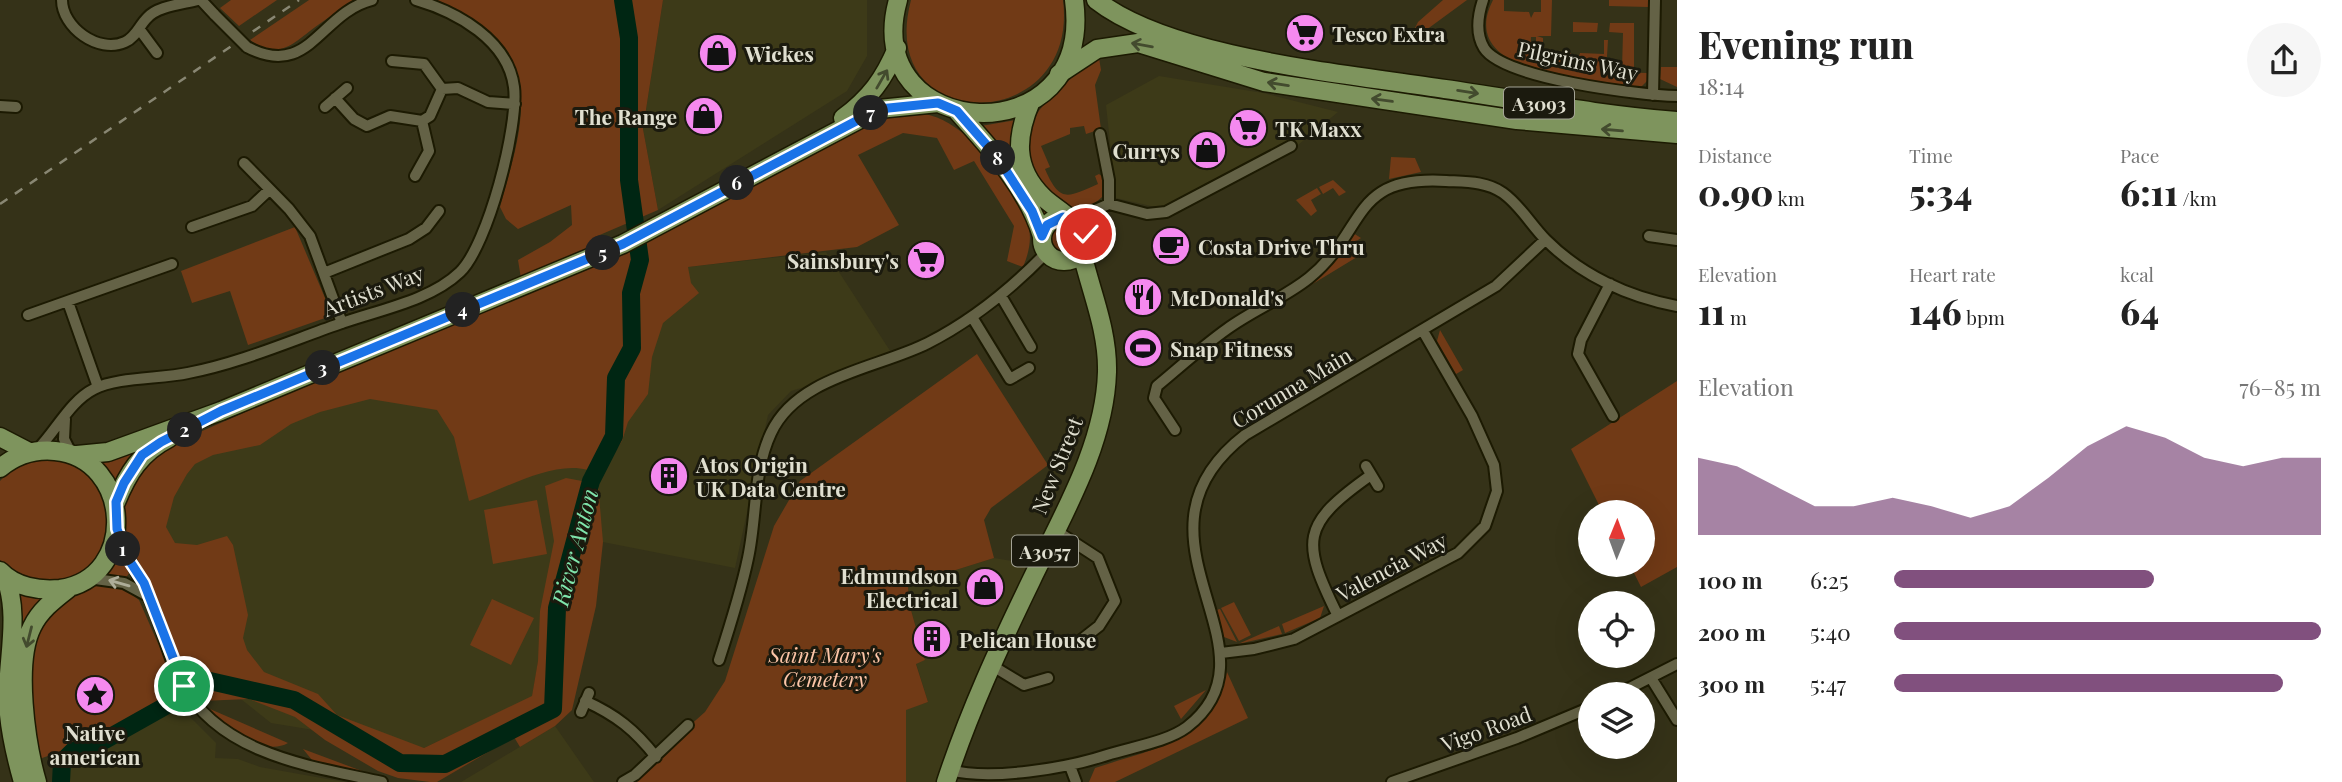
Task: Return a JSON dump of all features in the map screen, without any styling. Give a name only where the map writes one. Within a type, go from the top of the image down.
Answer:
[{"type":"main road","points":[[898,0],[895,34],[897,48],[911,79],[938,103],[957,111],[988,115],[1031,100],[1059,74],[1073,36],[1074,0]]},
{"type":"main road","name":"A3093","points":[[1096,0],[1138,24],[1231,53],[1380,79],[1677,121]]},
{"type":"main road","name":"A3093","points":[[1059,74],[1097,49],[1138,43],[1264,82],[1527,121],[1677,134]]},
{"type":"main road","points":[[798,150],[874,92],[884,78],[897,48]]},
{"type":"main road","points":[[1031,100],[1020,129],[1020,160],[1041,195],[1072,218],[1086,234]]},
{"type":"main road","points":[[0,437],[32,452],[108,452],[221,411],[623,244],[879,109],[938,103]]},
{"type":"main road","points":[[957,111],[998,158],[1032,211],[1044,244]]},
{"type":"main road","points":[[1044,244],[1052,221],[1072,218]]},
{"type":"main road","name":"New Street","points":[[948,776],[991,665],[1086,460],[1105,398],[1107,362],[1098,312],[1082,253],[1086,234]]},
{"type":"main road","name":"New Street","points":[[1044,244],[1080,280],[1098,312]]},
{"type":"main road","points":[[1062,262],[1073,260],[1082,253]]},
{"type":"main road","points":[[116,502],[127,476],[147,451],[221,411]]},
{"type":"main road","points":[[0,468],[32,452]]},
{"type":"main road","points":[[37,782],[24,716],[28,638],[38,615],[106,559],[117,529],[116,502],[104,477],[74,454]]},
{"type":"main road","points":[[2,574],[31,588],[80,582]]},
{"type":"main road","points":[[2,574],[13,611],[9,706],[23,782]]},
{"type":"street","points":[[62,0],[64,18],[92,41],[126,42],[156,11],[200,0],[247,47],[271,57],[296,54],[308,47],[337,18],[372,0]]},
{"type":"street","name":"Artists Way","points":[[98,387],[213,367],[342,323],[433,289],[458,273],[473,257],[484,232],[512,135],[515,104],[513,79],[490,40],[451,14],[416,0]]},
{"type":"street","name":"Pilgrims Way","points":[[1483,0],[1478,24],[1484,48],[1508,66],[1548,78],[1653,95],[1677,96]]},
{"type":"street","points":[[1653,95],[1655,0]]},
{"type":"street","points":[[140,30],[157,52]]},
{"type":"street","points":[[392,61],[424,64],[442,89]]},
{"type":"street","points":[[325,107],[347,88]]},
{"type":"street","points":[[442,89],[458,89],[488,102],[515,104]]},
{"type":"street","points":[[335,99],[354,119],[367,126],[390,116],[422,121],[430,116],[442,89]]},
{"type":"street","points":[[0,106],[16,107]]},
{"type":"street","points":[[415,176],[429,151],[422,121]]},
{"type":"street","points":[[1100,134],[1109,180],[1109,204]]},
{"type":"street","points":[[1072,218],[1109,204],[1147,214],[1166,212],[1291,146]]},
{"type":"street","points":[[244,163],[310,236],[342,323]]},
{"type":"street","points":[[1175,430],[1154,398],[1157,386],[1227,329],[1308,278],[1335,251],[1363,205],[1377,194],[1403,182],[1416,179],[1493,187],[1507,197],[1545,240],[1574,263],[1610,285],[1633,295],[1677,306]]},
{"type":"street","points":[[192,226],[252,206],[269,190]]},
{"type":"street","points":[[324,273],[409,239],[425,228],[439,211]]},
{"type":"street","points":[[1086,234],[1095,211]]},
{"type":"street","points":[[1649,236],[1677,240]]},
{"type":"street","name":"Corunna Main","points":[[948,776],[1005,777],[1070,766],[1186,728],[1211,700],[1217,682],[1221,653],[1217,628],[1197,571],[1192,534],[1195,505],[1208,474],[1221,456],[1245,435],[1496,286],[1545,240]]},
{"type":"street","points":[[719,660],[748,557],[760,468],[772,430],[806,395],[828,383],[902,355],[972,317],[1001,296],[1044,244]]},
{"type":"street","points":[[28,316],[172,264]]},
{"type":"street","points":[[1610,285],[1581,340],[1578,354],[1612,416]]},
{"type":"street","points":[[1001,296],[1031,347]]},
{"type":"street","points":[[32,452],[85,394],[98,387],[68,302]]},
{"type":"street","points":[[972,317],[1010,379],[1029,368]]},
{"type":"street","name":"Valencia Way","points":[[1221,653],[1288,641],[1465,548],[1485,526],[1493,508],[1497,478],[1488,450],[1423,331]]},
{"type":"street","points":[[65,417],[64,439],[74,454]]},
{"type":"street","points":[[1338,616],[1315,567],[1313,537],[1333,504],[1369,471],[1378,486]]},
{"type":"street","points":[[117,529],[124,551],[141,577],[184,686],[191,698],[219,726],[258,750],[382,782]]},
{"type":"street","points":[[1055,530],[1098,558],[1115,601],[1099,626],[1076,644]]},
{"type":"street","points":[[80,582],[124,583],[148,596]]},
{"type":"street","points":[[1643,682],[1677,664]]},
{"type":"street","points":[[991,665],[1024,685],[1048,678]]},
{"type":"street","points":[[1651,678],[1677,720]]},
{"type":"street","points":[[585,702],[622,720],[638,734],[656,757]]},
{"type":"street","name":"Vigo Road","points":[[1392,782],[1508,741],[1578,711]]},
{"type":"street","points":[[623,782],[656,757],[688,725]]},
{"type":"street","points":[[1070,766],[1076,782]]},
{"type":"shaded area","points":[[663,0],[867,0],[867,56],[847,91],[658,210],[643,129]]},
{"type":"shaded area","points":[[1159,76],[1263,93],[1338,112],[1298,145],[1290,143],[1175,206],[1151,206],[1116,198],[1106,105]]},
{"type":"shaded area","points":[[826,252],[896,360],[791,391],[768,415],[735,568],[603,542],[559,540],[532,697],[424,748],[271,723],[189,658],[151,526],[181,455],[687,267]]},
{"type":"shaded area","points":[[994,558],[1029,564],[994,637],[957,726],[939,782],[906,782],[906,709],[928,702],[916,663],[925,660],[909,603],[908,585]]},
{"type":"shaded area","points":[[177,704],[216,743],[215,758],[238,759],[260,767],[344,782],[67,782],[66,766]]},
{"type":"shaded area","points":[[555,726],[594,782],[461,782]]},
{"type":"green space","points":[[231,0],[277,0],[239,26],[220,8]]},
{"type":"green space","points":[[309,0],[355,0],[286,47],[270,49],[250,40]]},
{"type":"green space","points":[[432,0],[663,0],[643,129],[658,210],[595,237],[598,264],[698,216],[839,137],[896,115],[918,113],[931,115],[955,127],[985,155],[1022,209],[1027,219],[1030,241],[1023,267],[1007,261],[1014,226],[974,161],[954,170],[937,138],[903,133],[858,155],[899,225],[857,247],[688,267],[691,283],[699,293],[663,323],[652,357],[648,394],[628,422],[622,441],[601,475],[586,469],[553,470],[469,501],[454,437],[437,410],[370,399],[320,412],[291,424],[260,445],[213,455],[195,464],[174,497],[166,527],[175,543],[197,545],[227,536],[233,545],[248,615],[243,638],[247,650],[264,672],[318,694],[337,715],[424,748],[532,696],[538,661],[540,611],[554,541],[545,486],[566,478],[598,484],[603,542],[596,606],[572,710],[555,726],[520,747],[514,737],[437,782],[398,778],[378,771],[325,740],[295,717],[249,699],[201,701],[179,669],[148,584],[133,561],[123,535],[124,504],[137,471],[154,452],[523,291],[518,260],[550,242],[572,225],[571,205],[518,229],[506,219],[500,207],[513,161],[521,115],[515,71],[505,51],[488,32]]},
{"type":"green space","points":[[911,0],[1063,0],[1060,45],[1041,77],[1013,96],[979,103],[947,97],[922,77],[908,45]]},
{"type":"green space","points":[[1443,0],[1467,0],[1407,44],[1418,22]]},
{"type":"green space","points":[[1493,0],[1504,0],[1504,11],[1529,12],[1531,18],[1534,12],[1541,12],[1541,0],[1552,0],[1551,36],[1537,36],[1543,38],[1543,43],[1536,43],[1536,37],[1531,37],[1530,55],[1542,56],[1543,52],[1571,53],[1571,56],[1579,56],[1580,53],[1604,54],[1604,40],[1608,40],[1606,72],[1648,73],[1647,81],[1641,87],[1630,88],[1584,81],[1530,68],[1508,58],[1492,44],[1486,25]]},
{"type":"green space","points":[[1609,0],[1648,0],[1648,7],[1609,6]]},
{"type":"green space","points":[[1573,22],[1598,23],[1597,32],[1573,32]]},
{"type":"green space","points":[[1610,23],[1634,23],[1634,69],[1622,69],[1623,33],[1609,32]]},
{"type":"green space","points":[[1099,58],[1101,70],[1095,85],[1101,129],[1086,134],[1084,126],[1070,128],[1070,134],[1041,146],[1050,167],[1045,169],[1060,193],[1072,194],[1098,184],[1095,176],[1099,174],[1104,178],[1102,197],[1089,206],[1076,208],[1063,204],[1040,183],[1032,170],[1025,142],[1027,131],[1042,107],[1065,83]]},
{"type":"green space","points":[[1661,67],[1677,67],[1677,87],[1660,79]]},
{"type":"green space","points":[[1016,120],[1013,133],[1053,214],[1045,220],[981,126]]},
{"type":"green space","points":[[1391,157],[1415,158],[1421,172],[1389,179]]},
{"type":"green space","points":[[1333,180],[1346,192],[1339,196],[1333,188],[1323,194],[1319,187]]},
{"type":"green space","points":[[1317,188],[1321,194],[1311,200],[1317,211],[1311,216],[1296,200]]},
{"type":"green space","points":[[1064,222],[1077,227],[1082,240],[1077,253],[1064,258],[1051,253],[1046,240],[1051,227]]},
{"type":"green space","points":[[295,227],[328,305],[325,318],[248,345],[230,291],[192,303],[181,271]]},
{"type":"green space","points":[[1353,233],[1361,238],[1355,242],[1362,254],[1359,256],[1341,244]]},
{"type":"green space","points":[[1340,247],[1357,257],[1306,288],[1303,285]]},
{"type":"green space","points":[[1440,330],[1463,370],[1456,374],[1437,341]]},
{"type":"green space","name":"Saint Mary's Cemetery","points":[[977,354],[1048,465],[991,508],[984,520],[994,558],[908,585],[909,603],[925,660],[916,664],[928,702],[906,710],[906,782],[626,782],[705,712],[725,681],[774,526],[800,481]]},
{"type":"green space","points":[[1677,381],[1677,567],[1641,587],[1636,578],[1656,578],[1656,500],[1596,500],[1571,449]]},
{"type":"green space","points":[[144,441],[116,481],[97,459]]},
{"type":"green space","points":[[51,458],[79,466],[91,477],[103,497],[109,528],[103,548],[93,562],[80,573],[47,581],[14,572],[0,560],[0,481],[23,464]]},
{"type":"green space","points":[[537,500],[547,554],[493,564],[484,510]]},
{"type":"green space","points":[[118,554],[130,572],[125,579],[106,574]]},
{"type":"green space","points":[[88,584],[126,590],[139,600],[180,694],[102,738],[39,759],[30,686],[32,646],[37,629],[53,607]]},
{"type":"green space","points":[[17,592],[41,599],[26,625],[17,624]]},
{"type":"green space","points":[[492,599],[534,618],[511,665],[470,645]]},
{"type":"green space","points":[[1234,602],[1251,635],[1239,641],[1221,608]]},
{"type":"green space","points":[[1324,606],[1320,618],[1285,633],[1282,624]]},
{"type":"green space","points":[[1220,609],[1237,642],[1224,637],[1216,610]]},
{"type":"green space","points":[[1279,626],[1282,634],[1238,644]]},
{"type":"green space","points":[[1227,672],[1248,718],[1115,782],[1089,782],[1095,768],[1159,747],[1194,728],[1208,714],[1219,695]]},
{"type":"green space","points":[[1206,690],[1181,719],[1174,706]]},
{"type":"green space","points":[[210,709],[288,743],[268,746],[256,743],[235,732]]},
{"type":"green space","points":[[303,749],[378,777],[312,760]]},
{"type":"waterway","name":"River Anton","points":[[61,782],[62,762],[73,751],[105,740],[210,681],[294,700],[400,763],[445,764],[553,709],[557,608],[591,481],[614,436],[616,378],[632,348],[631,293],[640,260],[629,180],[629,38],[623,0]]},
{"type":"railway","points":[[0,204],[299,0]]},
{"type":"place","name":"Tesco Extra","points":[[1305,33]]},
{"type":"place","name":"Wickes","points":[[718,53]]},
{"type":"place","name":"The Range","points":[[704,116]]},
{"type":"place","name":"TK Maxx","points":[[1248,128]]},
{"type":"place","name":"Currys","points":[[1207,150]]},
{"type":"place","name":"Costa Drive Thru","points":[[1171,246]]},
{"type":"place","name":"Sainsbury's","points":[[926,260]]},
{"type":"place","name":"McDonald's","points":[[1143,297]]},
{"type":"place","name":"Snap Fitness","points":[[1143,348]]},
{"type":"place","name":"Atos Origin UK Data Centre","points":[[669,476]]},
{"type":"place","name":"Edmundson Electrical","points":[[985,587]]},
{"type":"place","name":"Pelican House","points":[[932,639]]},
{"type":"place","name":"Native american","points":[[95,695]]},
{"type":"route","points":[[184,686],[172,662],[144,583],[124,551],[117,529],[116,502],[127,476],[147,451],[221,411],[623,244],[879,109],[901,104],[938,103],[957,111],[998,158],[1032,211],[1042,236],[1047,225],[1063,217],[1074,219],[1086,234]]}]
